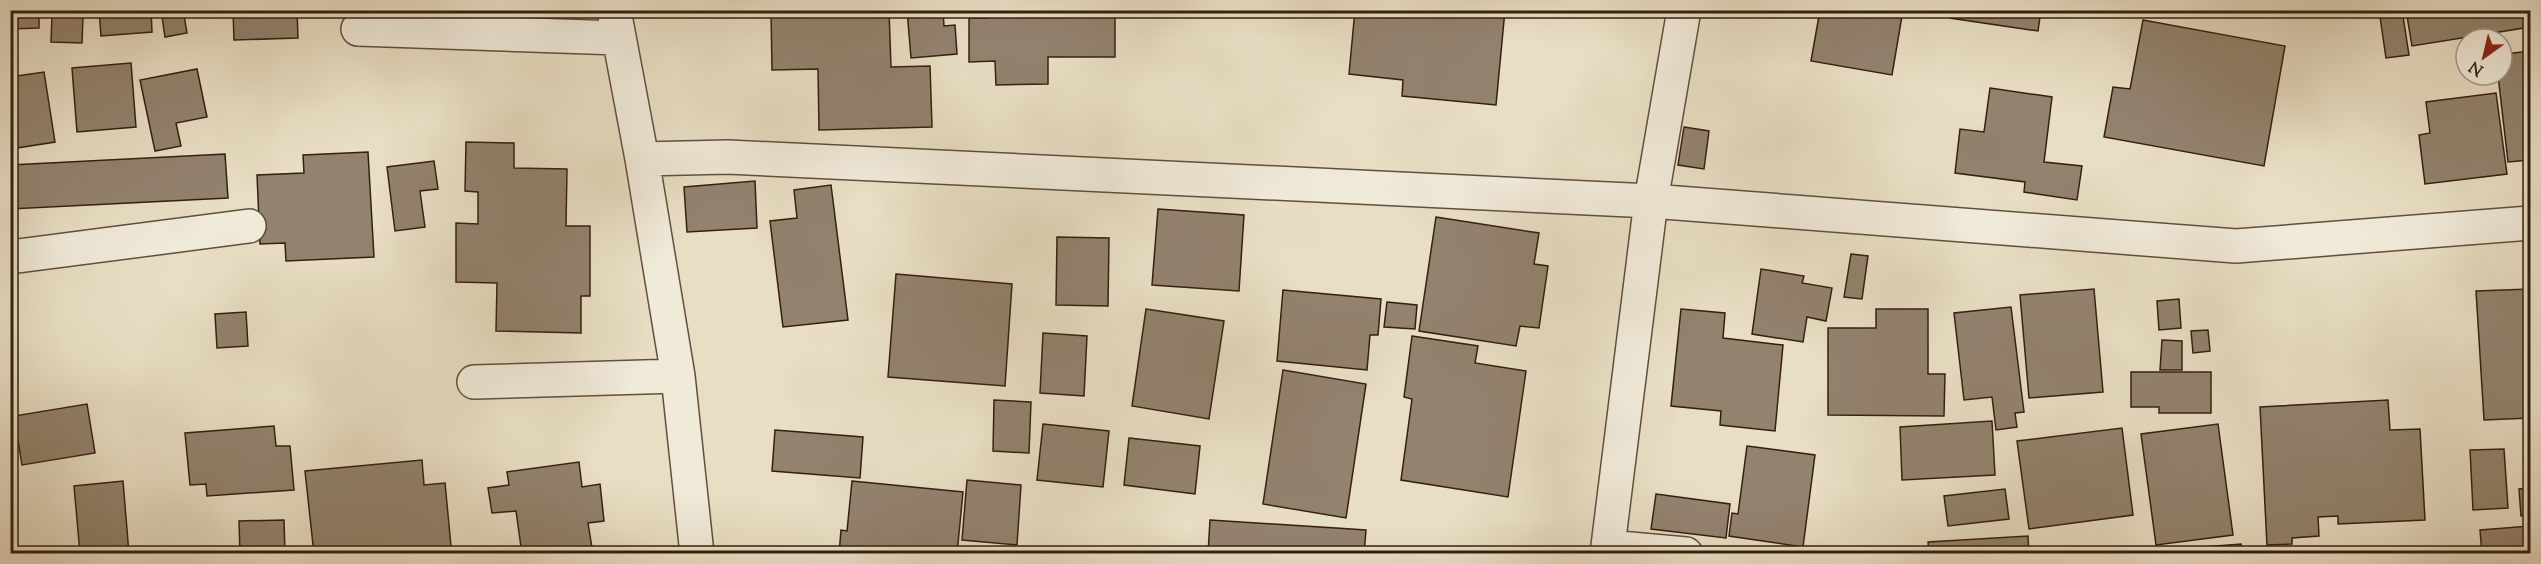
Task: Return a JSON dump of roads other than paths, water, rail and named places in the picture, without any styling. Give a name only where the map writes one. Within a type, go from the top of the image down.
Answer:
[{"type":"street","points":[[1684,10],[1651,201],[1608,550],[1686,554]]},
{"type":"street","points":[[358,29],[616,24],[642,159],[678,376],[697,554]]},
{"type":"street","points":[[642,159],[728,158],[1651,201],[2236,246],[2530,223]]},
{"type":"street","points":[[10,257],[249,226]]},
{"type":"street","points":[[474,382],[678,376]]}]
